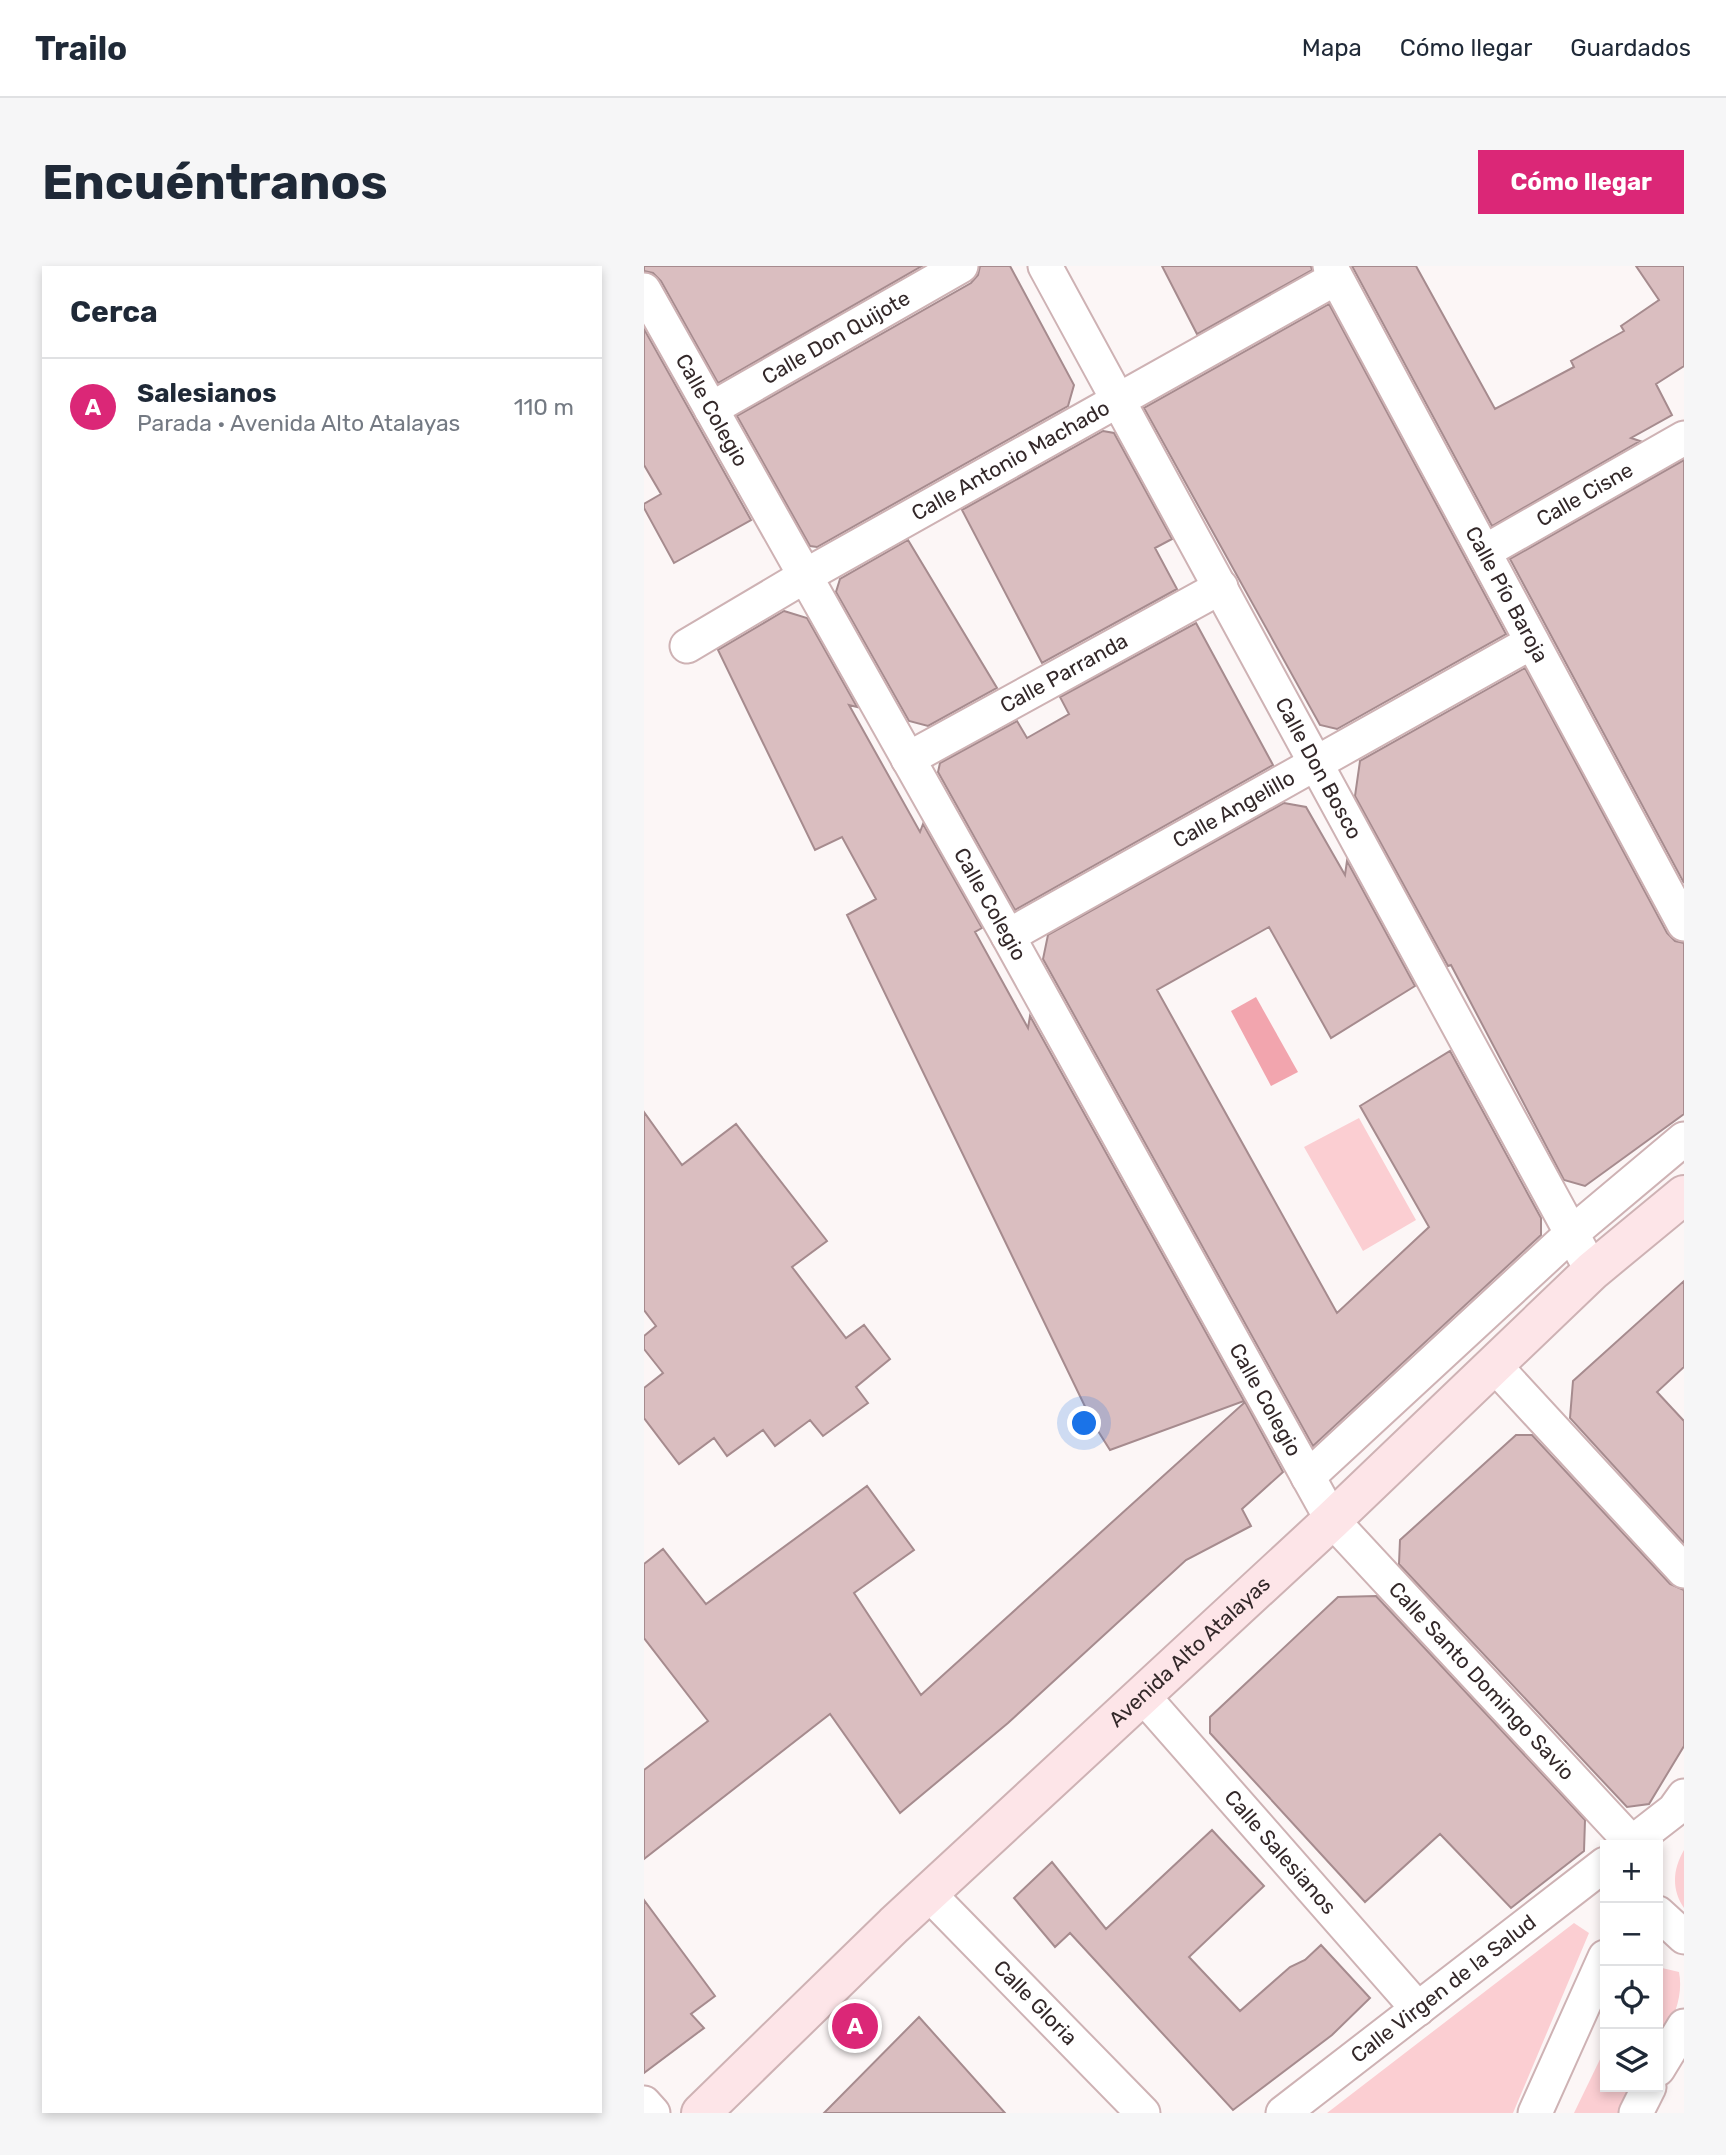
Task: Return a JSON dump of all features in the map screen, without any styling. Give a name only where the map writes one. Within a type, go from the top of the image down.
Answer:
[{"type":"main road","name":"Avenida Alto Atalayas","points":[[701,2113],[929,1894],[1332,1520],[1592,1271],[1684,1195]]},
{"type":"street","name":"Calle Don Quijote","points":[[711,409],[961,266]]},
{"type":"street","name":"Calle Don Bosco","points":[[1045,266],[1592,1271]]},
{"type":"street","name":"Calle Antonio Machado","points":[[687,646],[1119,400],[1333,272]]},
{"type":"street","name":"Calle Pío Baroja","points":[[1333,272],[1684,924]]},
{"type":"street","name":"Calle Colegio","points":[[644,290],[1008,936],[1332,1520]]},
{"type":"street","name":"Calle Cisne","points":[[1484,552],[1684,439]]},
{"type":"street","name":"Calle Parranda","points":[[908,759],[1221,587]]},
{"type":"street","name":"Calle Angelillo","points":[[1008,936],[1532,642]]},
{"type":"street","points":[[1308,1478],[1572,1233],[1684,1139]]},
{"type":"street","points":[[1494,1366],[1684,1571]]},
{"type":"street","name":"Calle Santo Domingo Savio","points":[[1332,1520],[1626,1840]]},
{"type":"street","name":"Calle Salesianos","points":[[1143,1696],[1418,2009]]},
{"type":"street","points":[[1635,1840],[1674,1810],[1684,1796]]},
{"type":"street","name":"Calle Virgen de la Salud","points":[[1283,2113],[1600,1868]]},
{"type":"street","name":"Calle Gloria","points":[[929,1894],[1143,2113]]},
{"type":"street","points":[[1663,1918],[1684,1937]]},
{"type":"street","points":[[1535,2113],[1601,1966]]},
{"type":"street","points":[[1663,2062],[1684,2026]]},
{"type":"street","points":[[1636,2113],[1646,2092]]},
{"type":"street","points":[[644,2103],[653,2113]]},
{"type":"shaded area","points":[[1256,997],[1298,1072],[1271,1086],[1231,1011]]},
{"type":"shaded area","points":[[1359,1118],[1416,1220],[1363,1251],[1304,1147]]},
{"type":"shaded area","points":[[1684,1850],[1684,1908],[1677,1894],[1675,1879]]},
{"type":"shaded area","points":[[1574,1923],[1589,1933],[1513,2113],[1327,2113]]},
{"type":"shaded area","points":[[1663,1968],[1679,1972],[1680,1981],[1676,2010],[1663,2036]]},
{"type":"shaded area","points":[[1600,2059],[1600,2092],[1632,2092],[1621,2113],[1574,2113]]},
{"type":"building","points":[[644,266],[922,266],[718,383],[661,281],[653,273],[644,271]]},
{"type":"building","points":[[980,266],[1010,266],[1074,385],[1068,406],[817,547],[810,546],[737,416],[971,283],[978,275]]},
{"type":"building","points":[[1162,266],[1311,266],[1312,270],[1197,334]]},
{"type":"building","points":[[1352,266],[1416,266],[1495,409],[1574,367],[1571,361],[1624,331],[1621,326],[1659,300],[1636,266],[1684,266],[1684,366],[1656,384],[1672,415],[1631,438],[1640,441],[1492,526]]},
{"type":"building","points":[[1329,304],[1506,634],[1337,729],[1320,725],[1144,408]]},
{"type":"building","points":[[644,329],[751,520],[674,563],[644,508],[644,504],[661,494],[644,465]]},
{"type":"building","points":[[1103,431],[1114,433],[1172,539],[1155,548],[1177,589],[1042,663],[962,510]]},
{"type":"building","points":[[1684,460],[1684,883],[1510,559]]},
{"type":"building","points":[[908,540],[997,688],[928,726],[909,721],[836,592],[840,579]]},
{"type":"building","points":[[784,611],[807,618],[857,707],[849,705],[920,832],[923,824],[982,928],[975,932],[1028,1028],[1030,1016],[1244,1401],[1110,1450],[1093,1423],[847,915],[876,899],[842,837],[815,850],[718,650]]},
{"type":"building","points":[[1196,623],[1273,765],[1015,910],[938,772],[940,763],[1017,721],[1027,738],[1069,714],[1060,697]]},
{"type":"building","points":[[1525,668],[1667,933],[1675,941],[1684,943],[1684,1114],[1585,1186],[1564,1180],[1451,965],[1448,966],[1355,796],[1360,761]]},
{"type":"building","points":[[1284,803],[1306,807],[1345,875],[1347,861],[1415,986],[1331,1038],[1269,927],[1157,990],[1337,1313],[1429,1227],[1360,1106],[1450,1051],[1541,1218],[1541,1235],[1313,1446],[1043,959],[1048,935]]},
{"type":"building","points":[[644,1112],[682,1165],[736,1124],[827,1241],[792,1267],[846,1338],[864,1325],[890,1359],[856,1387],[868,1403],[823,1436],[810,1420],[775,1446],[763,1430],[727,1456],[714,1438],[679,1464],[644,1418],[644,1388],[663,1373],[644,1349],[644,1336],[656,1326],[644,1310]]},
{"type":"building","points":[[1684,1281],[1684,1367],[1657,1392],[1684,1421],[1684,1543],[1570,1418],[1573,1381]]},
{"type":"building","points":[[1245,1402],[1283,1472],[1242,1509],[1251,1526],[1186,1560],[1008,1723],[900,1813],[830,1714],[644,1859],[644,1770],[708,1721],[644,1638],[644,1564],[663,1549],[706,1604],[867,1486],[914,1550],[854,1593],[921,1695]]},
{"type":"building","points":[[1516,1435],[1532,1435],[1670,1584],[1684,1590],[1684,1746],[1649,1804],[1627,1807],[1399,1564],[1400,1540]]},
{"type":"building","points":[[1376,1596],[1585,1820],[1584,1851],[1511,1908],[1440,1834],[1365,1902],[1210,1733],[1210,1717],[1338,1597]]},
{"type":"building","points":[[1212,1830],[1264,1886],[1189,1957],[1240,2011],[1290,1967],[1305,1960],[1321,1945],[1370,1998],[1332,2035],[1233,2110],[1070,1933],[1055,1947],[1014,1898],[1052,1862],[1106,1929]]},
{"type":"building","points":[[644,1900],[715,1996],[691,2014],[704,2028],[644,2073]]},
{"type":"building","points":[[919,2017],[1005,2113],[824,2113]]},
{"type":"place","name":"Salesianos","points":[[855,2026]]}]
